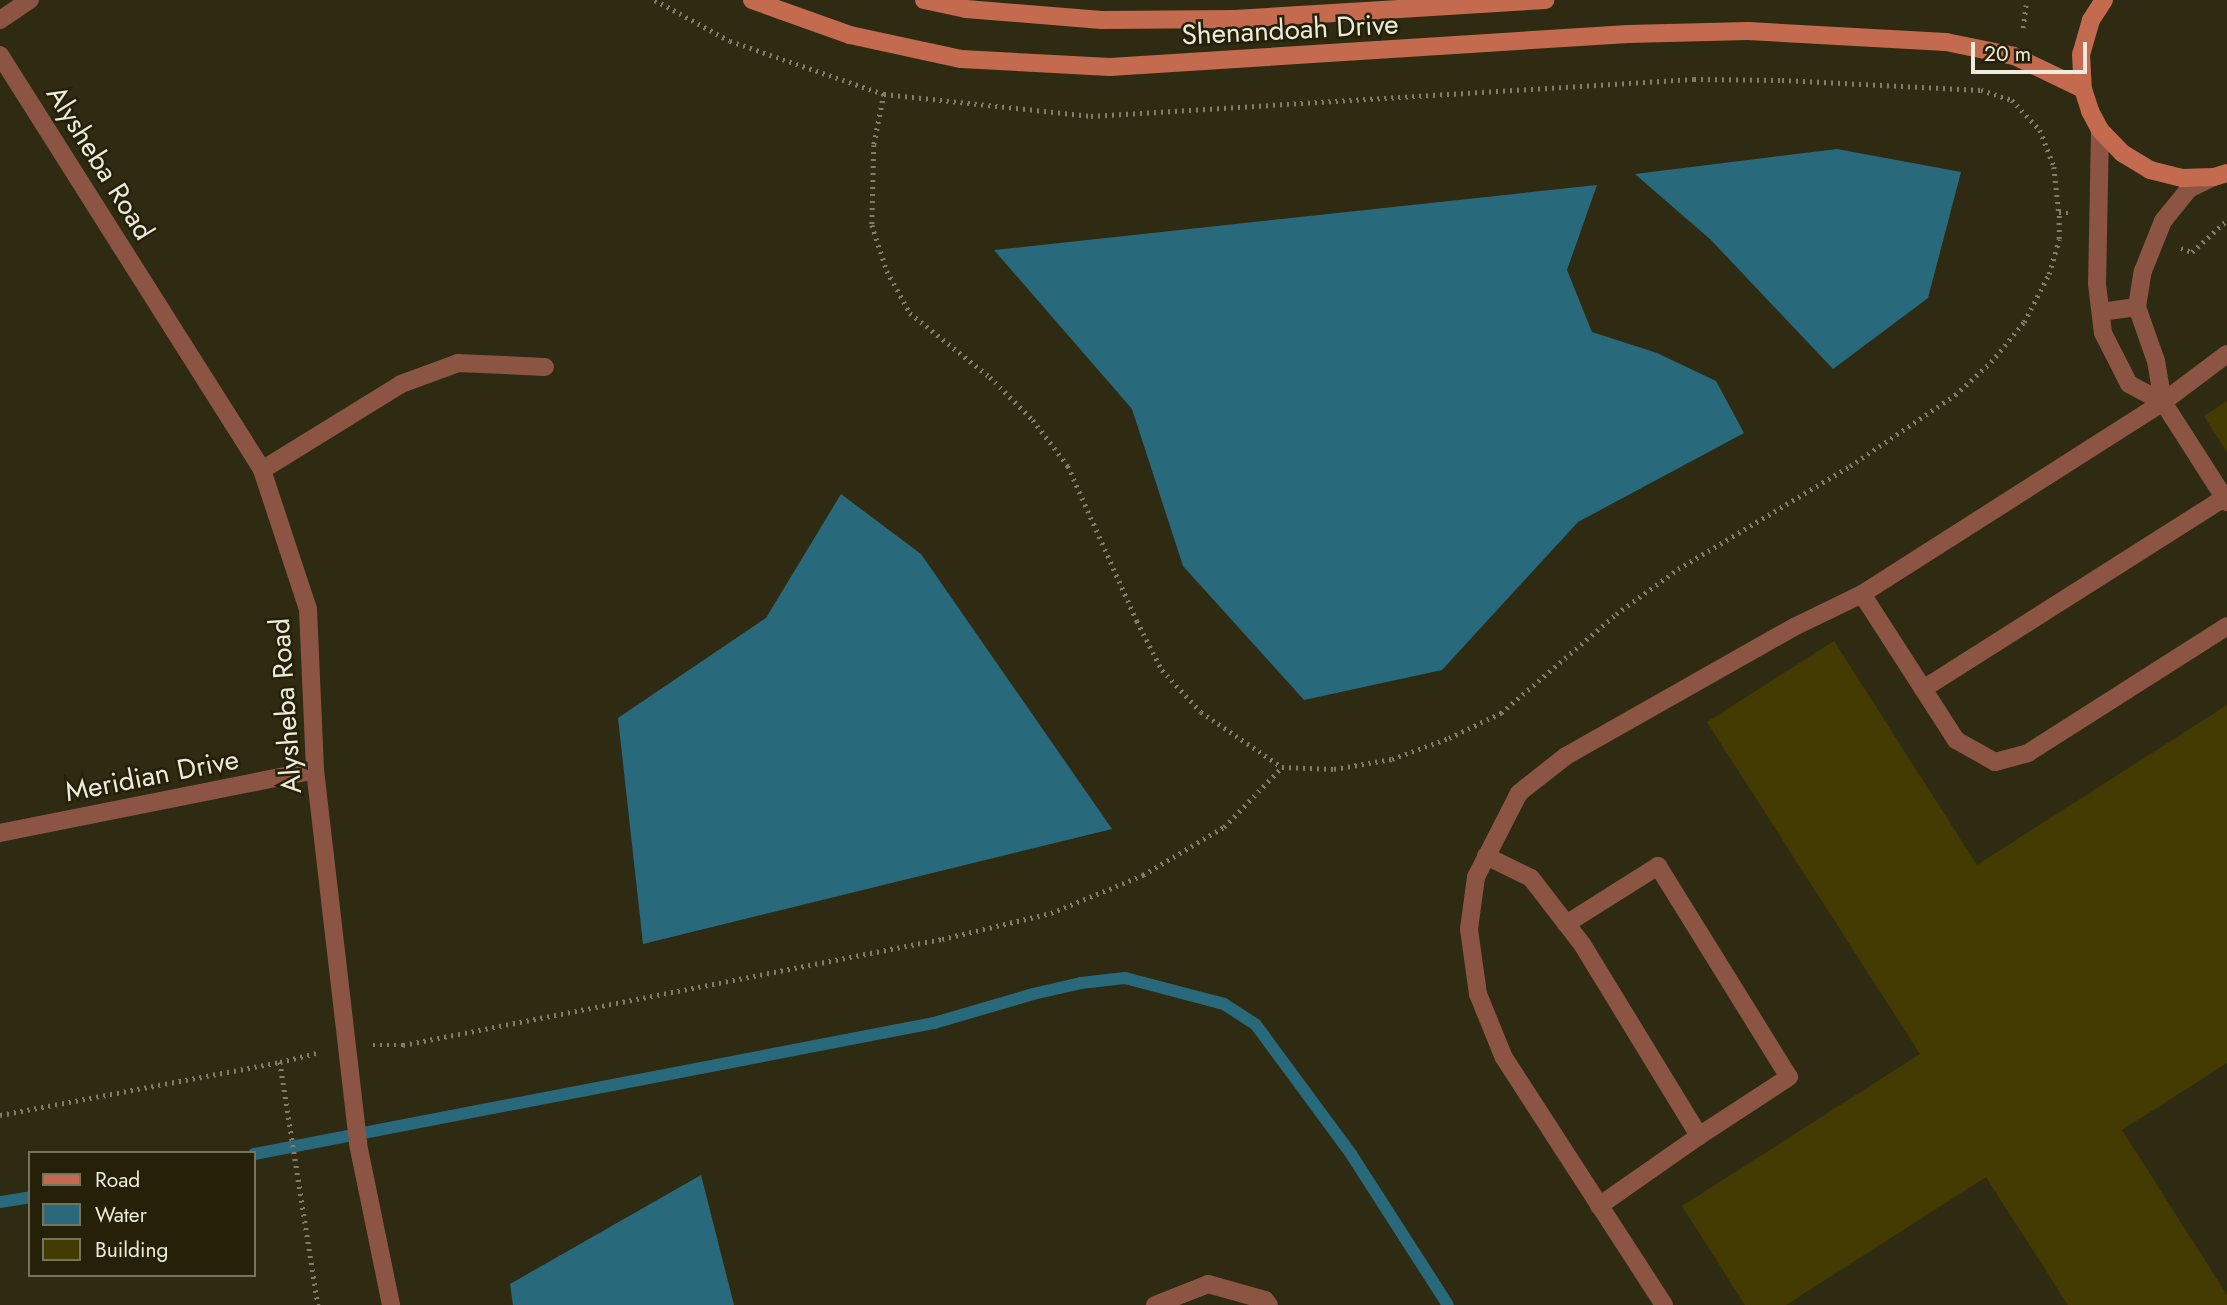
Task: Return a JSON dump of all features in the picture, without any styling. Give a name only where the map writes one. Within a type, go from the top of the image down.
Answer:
[{"type":"street","points":[[0,20],[30,0]]},
{"type":"street","name":"Shenandoah Drive","points":[[752,0],[850,35],[961,59],[1110,67],[1628,34],[1748,31],[1946,42],[2014,56],[2083,89]]},
{"type":"street","name":"Shenandoah Drive","points":[[924,0],[966,9],[1102,20],[1236,19],[1545,0]]},
{"type":"street","points":[[2104,0],[2091,20],[2081,54],[2083,89],[2100,130],[2122,153],[2150,170],[2182,178],[2220,175]]},
{"type":"street","name":"Alysheba Road","points":[[0,55],[262,470],[308,609],[315,770],[358,1144],[391,1305]]},
{"type":"street","points":[[2100,130],[2097,284],[2103,333],[2129,384],[2163,402]]},
{"type":"street","points":[[1923,689],[2226,500],[2163,402],[2156,361],[2137,307],[2143,271],[2163,221],[2189,190],[2220,175]]},
{"type":"street","points":[[2101,312],[2137,307]]},
{"type":"street","points":[[1664,1305],[1504,1058],[1478,993],[1469,929],[1476,877],[1519,793],[1566,755],[1794,627],[1862,594],[2163,402],[2227,354]]},
{"type":"street","points":[[262,470],[401,384],[458,363],[545,367]]},
{"type":"street","points":[[1862,594],[1956,740],[1996,762],[2028,753],[2227,626]]},
{"type":"street","name":"Meridian Drive","points":[[0,833],[315,770]]},
{"type":"street","points":[[1486,856],[1531,878],[1566,924],[1699,1136]]},
{"type":"street","points":[[1566,924],[1658,866],[1789,1077],[1599,1206]]},
{"type":"street","points":[[1156,1305],[1208,1284],[1265,1300],[1269,1305]]},
{"type":"path","points":[[655,0],[730,41],[884,94],[1091,116],[1694,79],[1782,80],[1981,90],[2012,100],[2040,130],[2054,167],[2059,239],[2049,274],[2024,322],[1991,362],[1955,396],[1850,466],[1678,569],[1616,614],[1501,713],[1450,738],[1392,760],[1334,769],[1282,767],[1201,712],[1162,670],[1136,621],[1068,466],[1034,419],[990,377],[910,313],[887,271],[872,225],[874,145],[884,94]]},
{"type":"path","points":[[2023,28],[2026,5]]},
{"type":"path","points":[[2059,214],[2098,212]]},
{"type":"path","points":[[2157,238],[2192,251],[2227,220]]},
{"type":"path","points":[[0,1115],[280,1062],[347,1044],[403,1045],[942,939],[1051,913],[1143,875],[1224,827],[1282,767]]},
{"type":"path","points":[[280,1062],[318,1305]]},
{"type":"water","points":[[1837,149],[1961,172],[1928,298],[1833,369],[1711,240],[1635,174]]},
{"type":"water","points":[[1597,185],[1567,270],[1592,332],[1657,353],[1716,381],[1744,433],[1578,522],[1442,670],[1304,700],[1183,566],[1132,409],[994,250]]},
{"type":"water","points":[[841,494],[921,554],[1112,829],[643,944],[618,718],[766,618]]},
{"type":"water","points":[[701,1175],[734,1305],[513,1305],[510,1284]]},
{"type":"building","points":[[2227,401],[2227,452],[2204,416]]},
{"type":"building","points":[[1834,641],[1977,865],[2227,705],[2227,1063],[2122,1130],[2227,1295],[2227,1305],[2068,1305],[1986,1177],[1786,1305],[1745,1305],[1682,1206],[1920,1054],[1707,722]]},
{"type":"waterway","points":[[256,1154],[934,1023],[1033,994],[1081,983],[1125,978],[1224,1004],[1256,1025],[1351,1154],[1448,1305]]},
{"type":"waterway","points":[[0,1202],[28,1197]]}]
